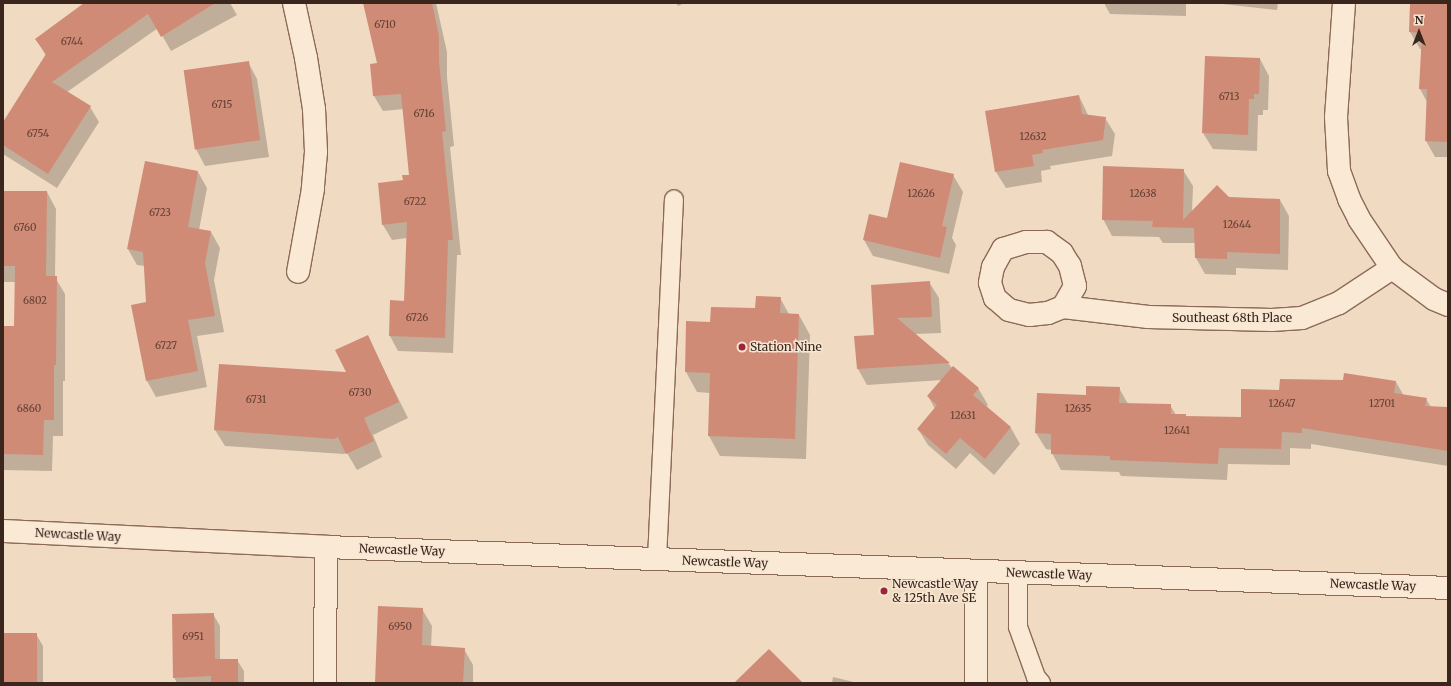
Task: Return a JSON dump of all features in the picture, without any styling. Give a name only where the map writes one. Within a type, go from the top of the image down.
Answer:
[{"type":"main road","points":[[294,3],[306,58],[314,109],[316,152],[313,189],[298,272]]},
{"type":"main road","points":[[1344,3],[1336,117],[1339,170],[1349,199],[1359,218],[1392,268],[1434,299],[1448,305]]},
{"type":"main road","name":"Southeast 68th Place","points":[[1063,307],[1148,317],[1272,320],[1302,318],[1338,303],[1392,268]]},
{"type":"main road","name":"Newcastle Way","points":[[3,531],[326,547],[1448,588]]},
{"type":"main road","points":[[325,683],[326,547]]},
{"type":"main road","points":[[976,571],[976,683]]},
{"type":"lane","points":[[657,560],[674,199]]},
{"type":"lane","points":[[1018,573],[1018,627],[1036,677],[1041,683]]},
{"type":"building","points":[[84,3],[215,3],[161,37],[148,14],[52,82],[91,106],[48,174],[3,145],[3,122],[46,54],[35,39]]},
{"type":"building","points":[[363,3],[432,3],[439,36],[439,61],[446,131],[442,132],[453,240],[448,240],[445,338],[389,336],[390,300],[404,301],[407,222],[382,225],[378,183],[403,180],[402,175],[409,175],[401,94],[373,96],[370,64],[377,63]]},
{"type":"building","points":[[1410,3],[1448,3],[1448,142],[1425,141],[1427,89],[1419,89],[1422,33],[1409,32]]},
{"type":"building","points":[[1205,56],[1260,58],[1259,94],[1254,94],[1254,99],[1249,99],[1248,135],[1202,133]]},
{"type":"building","points":[[249,61],[260,140],[195,149],[184,70]]},
{"type":"building","points":[[1079,95],[1082,114],[1106,117],[1103,140],[1042,150],[1043,153],[1032,155],[1034,166],[995,172],[985,111]]},
{"type":"building","points":[[145,161],[198,171],[188,227],[211,231],[205,263],[215,316],[188,320],[198,371],[146,381],[131,305],[146,302],[143,252],[127,249]]},
{"type":"building","points":[[900,162],[954,174],[942,226],[947,227],[940,258],[863,240],[869,214],[887,218]]},
{"type":"building","points":[[1103,166],[1184,169],[1183,220],[1217,185],[1229,197],[1280,199],[1280,254],[1227,252],[1227,259],[1195,258],[1194,228],[1152,227],[1153,221],[1102,220]]},
{"type":"building","points":[[3,191],[47,191],[46,276],[57,276],[56,365],[54,365],[54,420],[44,420],[43,455],[3,454],[3,326],[14,326],[15,266],[3,266]]},
{"type":"building","points":[[930,281],[932,317],[897,318],[950,363],[857,369],[854,336],[874,335],[871,285]]},
{"type":"building","name":"Station Nine","points":[[756,296],[781,297],[780,313],[799,314],[795,439],[708,436],[710,373],[685,372],[686,321],[710,322],[711,307],[755,308]]},
{"type":"building","points":[[368,335],[399,402],[364,418],[374,441],[346,454],[338,437],[334,439],[214,430],[219,364],[346,372],[335,350]]},
{"type":"building","points":[[953,366],[979,388],[973,395],[1011,427],[985,459],[960,438],[946,454],[917,429],[937,405],[927,396]]},
{"type":"building","points":[[1344,373],[1396,381],[1394,393],[1427,398],[1425,406],[1448,407],[1448,451],[1302,428],[1302,433],[1282,432],[1281,449],[1219,448],[1218,464],[1110,460],[1110,456],[1051,454],[1051,434],[1035,433],[1037,393],[1086,395],[1086,386],[1120,387],[1119,403],[1171,404],[1171,414],[1186,414],[1186,416],[1241,417],[1241,389],[1279,390],[1280,379],[1343,380]]},
{"type":"building","points":[[378,606],[423,608],[422,645],[465,648],[463,683],[375,683]]},
{"type":"building","points":[[214,613],[215,659],[238,659],[238,683],[211,683],[211,676],[173,678],[172,614]]},
{"type":"building","points":[[3,633],[37,633],[37,683],[3,683]]},
{"type":"building","points":[[769,649],[803,683],[734,683]]},
{"type":"place","name":"Station Nine","points":[[742,347]]},
{"type":"place","name":"Newcastle Way & 125th Ave SE","points":[[884,591]]}]
